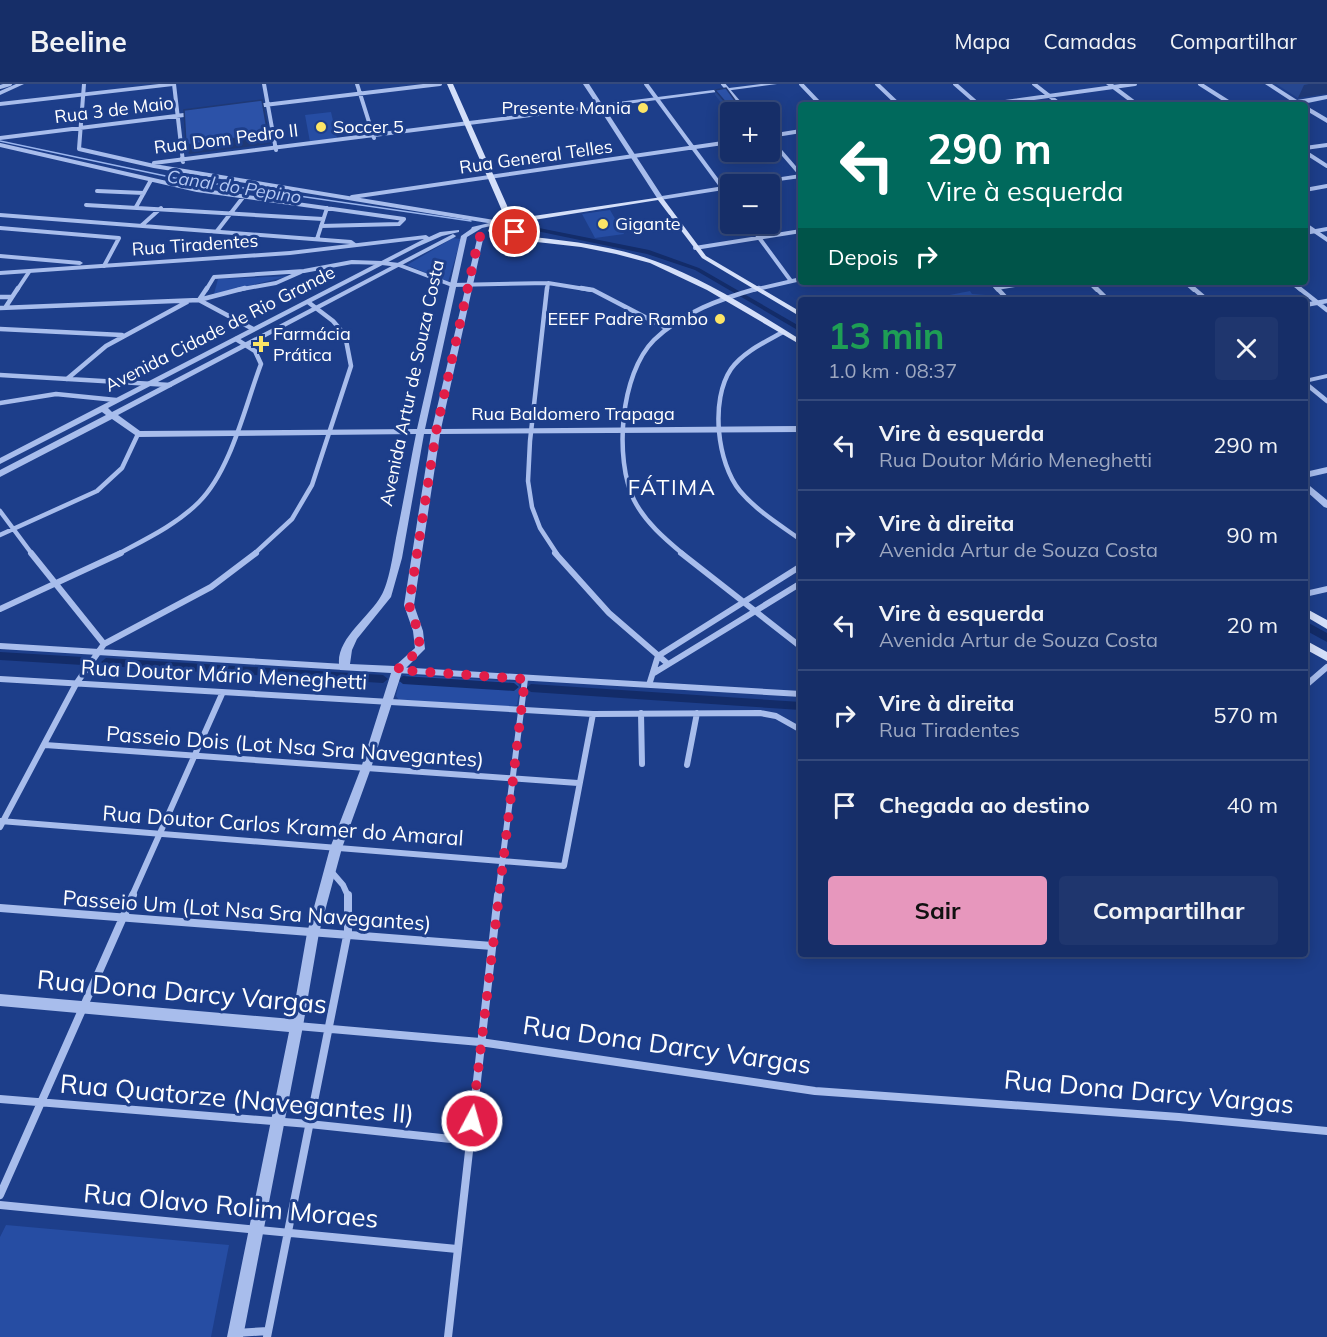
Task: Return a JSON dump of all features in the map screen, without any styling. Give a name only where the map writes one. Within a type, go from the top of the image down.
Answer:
[{"type":"main road","points":[[450,84],[492,177],[505,221],[517,227],[517,231],[500,235]]},
{"type":"main road","points":[[798,313],[751,288],[704,257],[694,248],[660,198],[505,221],[491,231],[500,235],[628,255],[655,263],[724,297],[798,341]]},
{"type":"main road","points":[[1308,613],[1327,625]]},
{"type":"main road","points":[[1308,646],[1327,657]]},
{"type":"street","points":[[0,87],[10,84]]},
{"type":"street","points":[[0,93],[21,84]]},
{"type":"street","points":[[84,84],[79,149],[154,166],[346,198],[505,221]]},
{"type":"street","points":[[0,104],[173,84],[179,116],[183,161]]},
{"type":"street","points":[[264,84],[275,149]]},
{"type":"street","points":[[357,84],[374,137]]},
{"type":"street","points":[[245,108],[440,84]]},
{"type":"street","points":[[586,84],[660,198],[720,189]]},
{"type":"street","points":[[646,84],[720,180]]},
{"type":"street","points":[[723,84],[738,102]]},
{"type":"street","name":"Rua Dom Pedro II","points":[[146,164],[225,156],[774,84]]},
{"type":"street","points":[[801,84],[818,102]]},
{"type":"street","points":[[877,84],[896,102]]},
{"type":"street","points":[[955,84],[977,102]]},
{"type":"street","points":[[1034,84],[1057,102]]},
{"type":"street","points":[[1001,102],[1135,84]]},
{"type":"street","points":[[1200,84],[1228,102]]},
{"type":"street","points":[[1268,84],[1296,102]]},
{"type":"street","points":[[1111,86],[1134,102]]},
{"type":"street","points":[[1308,103],[1327,97]]},
{"type":"street","points":[[1308,109],[1327,121]]},
{"type":"street","name":"Rua 3 de Maio","points":[[0,138],[201,113]]},
{"type":"street","points":[[0,132],[6,136]]},
{"type":"street","points":[[780,135],[798,132]]},
{"type":"street","name":"Rua General Telles","points":[[346,198],[720,143]]},
{"type":"street","points":[[0,145],[151,180],[404,219],[399,224],[321,226]]},
{"type":"street","points":[[1308,149],[1327,145]]},
{"type":"street","points":[[780,150],[798,172]]},
{"type":"street","points":[[1308,152],[1327,166]]},
{"type":"street","name":"Rua Dom Pedro II","points":[[154,166],[183,161]]},
{"type":"street","points":[[780,179],[798,176]]},
{"type":"street","points":[[136,207],[151,180]]},
{"type":"street","points":[[1308,189],[1327,186]]},
{"type":"street","points":[[114,192],[144,193]]},
{"type":"street","points":[[217,231],[244,196]]},
{"type":"street","points":[[86,206],[161,208],[323,219]]},
{"type":"street","points":[[141,226],[161,208]]},
{"type":"street","points":[[317,239],[327,208]]},
{"type":"street","points":[[0,215],[317,239],[351,242],[355,245]]},
{"type":"street","points":[[57,231],[68,220]]},
{"type":"street","points":[[480,231],[505,221]]},
{"type":"street","points":[[1308,226],[1327,240]]},
{"type":"street","points":[[0,228],[119,238],[104,266],[47,258],[0,256]]},
{"type":"street","points":[[1308,232],[1327,229]]},
{"type":"street","points":[[480,231],[500,235]]},
{"type":"street","name":"Avenida Artur de Souza Costa","points":[[344,667],[347,650],[353,638],[386,597],[397,558],[420,432],[452,285],[458,234],[480,231],[436,432],[412,581],[409,605],[418,631],[420,649],[397,670]]},
{"type":"street","points":[[694,248],[798,231]]},
{"type":"street","name":"Avenida Cidade de Rio Grande","points":[[0,461],[382,263],[413,242],[435,236],[458,234]]},
{"type":"street","name":"Avenida Cidade de Rio Grande","points":[[0,474],[458,234]]},
{"type":"street","name":"Rua Tiradentes","points":[[0,273],[290,253],[458,234]]},
{"type":"street","points":[[756,234],[791,281]]},
{"type":"street","name":"Rua Tiradentes","points":[[391,241],[413,242]]},
{"type":"street","points":[[199,300],[214,277],[304,271],[352,262],[382,263],[399,265],[452,285],[548,283],[599,292],[666,328]]},
{"type":"street","points":[[2,308],[199,300],[226,292],[276,283],[304,271]]},
{"type":"street","points":[[2,308],[29,272]]},
{"type":"street","points":[[798,280],[732,293],[666,328],[644,352],[630,378],[625,396],[623,430],[626,476],[638,506],[672,544],[754,613],[798,645]]},
{"type":"street","points":[[548,283],[531,431],[528,482],[532,507],[543,534],[572,576],[668,664]]},
{"type":"street","points":[[994,285],[1005,297]]},
{"type":"street","points":[[997,288],[1015,285]]},
{"type":"street","points":[[1092,285],[1105,297]]},
{"type":"street","points":[[1189,285],[1203,297]]},
{"type":"street","points":[[1295,285],[1327,310]]},
{"type":"street","points":[[0,297],[12,297]]},
{"type":"street","points":[[199,300],[254,329]]},
{"type":"street","points":[[67,379],[90,358],[124,335],[189,301]]},
{"type":"street","points":[[1308,305],[1327,301]]},
{"type":"street","points":[[1,823],[76,684],[104,644],[211,587],[269,543],[292,519],[312,485],[351,366],[351,351],[339,325],[308,302]]},
{"type":"street","points":[[0,329],[124,335]]},
{"type":"street","points":[[783,332],[754,347],[726,374],[720,391],[720,429],[724,467],[735,485],[752,503],[798,538]]},
{"type":"street","points":[[0,609],[136,545],[175,523],[201,501],[214,483],[261,364],[259,356],[236,339]]},
{"type":"street","points":[[437,353],[454,353]]},
{"type":"street","points":[[0,375],[170,385]]},
{"type":"street","points":[[1308,381],[1327,376]]},
{"type":"street","points":[[1308,385],[1327,401]]},
{"type":"street","points":[[0,403],[56,394],[116,400]]},
{"type":"street","points":[[0,535],[105,485],[122,468],[138,434],[102,408]]},
{"type":"street","name":"Rua Baldomero Trapaga","points":[[138,434],[798,429]]},
{"type":"street","points":[[1308,474],[1327,470]]},
{"type":"street","points":[[1308,488],[1327,505]]},
{"type":"street","points":[[0,511],[53,583],[104,644]]},
{"type":"street","points":[[397,558],[412,581]]},
{"type":"street","points":[[650,685],[658,656],[798,568]]},
{"type":"street","points":[[654,672],[798,585]]},
{"type":"street","points":[[1308,593],[1327,589]]},
{"type":"street","name":"Rua Doutor Mário Meneghetti","points":[[0,646],[798,694]]},
{"type":"street","points":[[1308,683],[1327,667]]},
{"type":"street","points":[[330,870],[348,890],[351,904],[268,1334],[236,1335],[255,1230],[279,1121],[313,933],[330,870],[336,848],[366,768],[397,670]]},
{"type":"street","points":[[448,1337],[480,1042],[525,679]]},
{"type":"street","name":"Rua Doutor Mário Meneghetti","points":[[0,680],[593,714],[760,713],[776,716],[798,728]]},
{"type":"street","points":[[0,1195],[222,694]]},
{"type":"street","points":[[641,713],[642,764]]},
{"type":"street","points":[[687,765],[697,713]]},
{"type":"street","points":[[578,783],[593,714]]},
{"type":"street","name":"Passeio Dois (Lot Nsa Sra Navegantes)","points":[[45,745],[578,783]]},
{"type":"street","name":"Rua Doutor Carlos Kramer do Amaral","points":[[1,823],[502,859],[564,866],[578,783]]},
{"type":"street","name":"Passeio Um (Lot Nsa Sra Navegantes)","points":[[0,908],[492,946]]},
{"type":"street","name":"Rua Dona Darcy Vargas","points":[[0,1000],[480,1042],[815,1091],[1179,1117],[1327,1131]]},
{"type":"street","name":"Rua Quatorze (Navegantes II)","points":[[0,1099],[279,1121],[470,1141]]},
{"type":"street","name":"Rua Olavo Rolim Moraes","points":[[0,1205],[457,1249]]},
{"type":"shaded area","name":"Soccer 5","points":[[331,112],[337,138],[310,142],[305,115]]},
{"type":"shaded area","name":"Gigante","points":[[610,210],[624,234],[595,238],[582,214]]},
{"type":"shaded area","points":[[453,238],[461,239],[448,282],[407,265]]},
{"type":"shaded area","points":[[289,276],[214,294],[218,279]]},
{"type":"shaded area","points":[[970,291],[972,294],[1001,297],[939,297]]},
{"type":"shaded area","points":[[407,675],[517,682],[520,687],[517,705],[511,707],[399,700],[396,696],[400,679]]},
{"type":"shaded area","points":[[6,1225],[229,1245],[211,1337],[0,1337],[0,1237]]},
{"type":"building","points":[[726,88],[736,102],[725,102],[715,90]]},
{"type":"building","points":[[262,100],[268,134],[186,145],[184,110]]},
{"type":"waterway","name":"Canal do Pepino","points":[[0,141],[175,178],[471,221]]},
{"type":"waterway","name":"Canal do Pepino","points":[[529,228],[649,252],[697,269],[798,328]]},
{"type":"waterway","name":"Canal do Pepino","points":[[1308,627],[1327,638]]},
{"type":"waterway","points":[[0,656],[83,661]]},
{"type":"waterway","points":[[106,662],[383,679]]},
{"type":"waterway","points":[[403,680],[514,687]]},
{"type":"waterway","points":[[531,688],[798,706]]},
{"type":"place","name":"Presente Mania","points":[[643,108]]},
{"type":"place","name":"Soccer 5","points":[[321,127]]},
{"type":"place","name":"Gigante","points":[[603,224]]},
{"type":"place","name":"EEEF Padre Rambo","points":[[720,319]]},
{"type":"place","name":"Farmácia Prática","points":[[261,344]]},
{"type":"district","name":"FÁTIMA","points":[[672,487]]},
{"type":"route","points":[[472,1121],[525,679],[397,670],[420,649],[418,631],[409,605],[436,432],[479,237],[515,232]]}]
